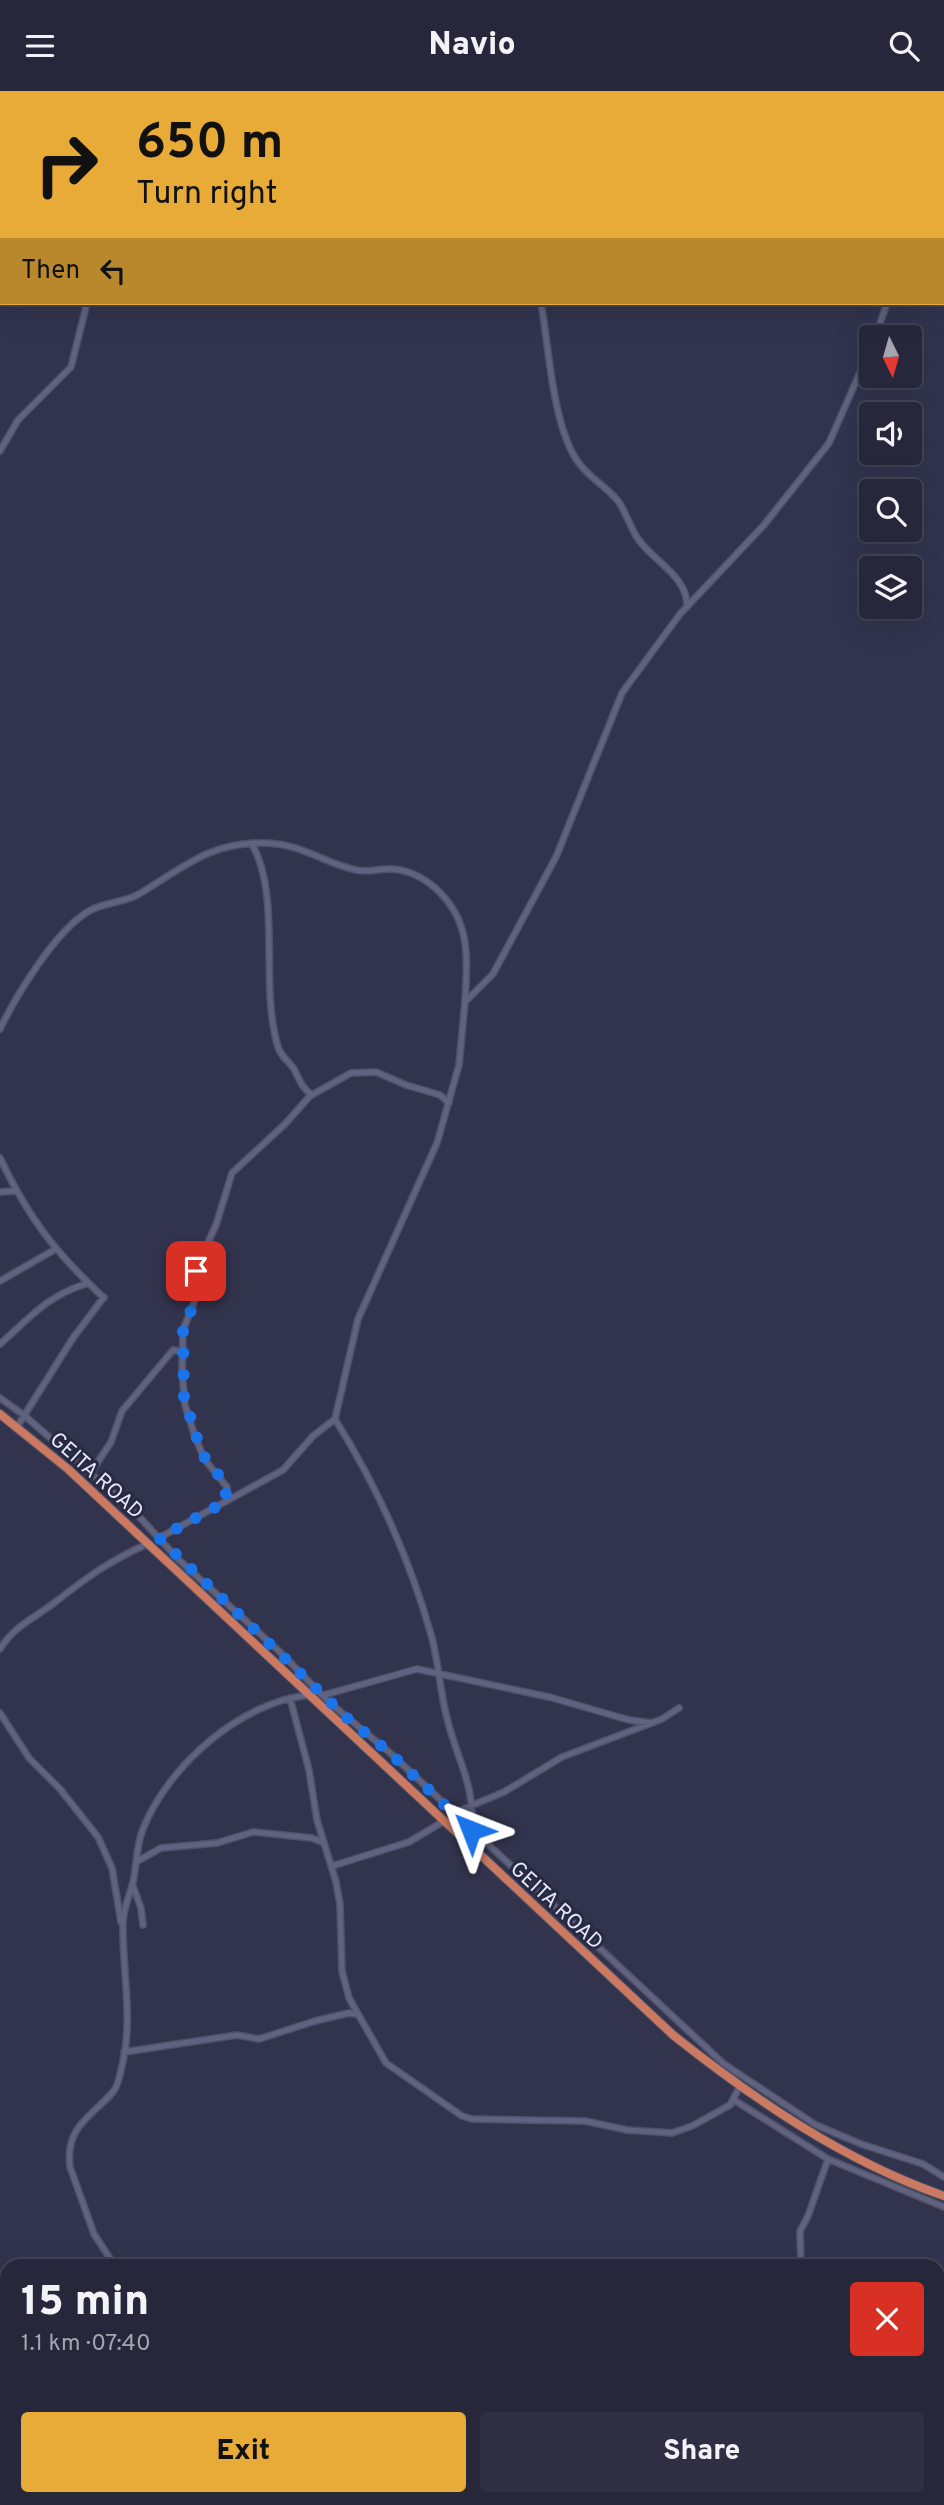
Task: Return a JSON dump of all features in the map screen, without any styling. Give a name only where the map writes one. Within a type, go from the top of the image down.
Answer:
[{"type":"highway","name":"GEITA ROAD","points":[[0,1416],[17,1427],[147,1544],[673,2035],[783,2116],[851,2154],[944,2196]]},
{"type":"street","points":[[0,451],[18,420],[71,367],[86,305]]},
{"type":"street","points":[[541,305],[551,376],[567,443],[584,471],[619,502],[639,542],[673,574],[685,595],[687,607]]},
{"type":"street","points":[[879,325],[886,305]]},
{"type":"street","points":[[465,1002],[493,974],[556,857],[622,693],[687,607],[764,525],[829,443],[859,375]]},
{"type":"street","points":[[252,844],[261,870],[267,903],[267,976],[275,1036],[281,1053],[294,1069],[299,1084],[312,1095]]},
{"type":"street","points":[[0,1029],[20,991],[46,955],[86,913],[138,895],[198,856],[252,844],[294,847],[358,871],[393,869],[426,878],[446,899],[463,933],[466,951],[462,1044],[449,1103],[433,1152],[358,1319],[335,1419],[313,1436],[283,1470],[159,1538]]},
{"type":"street","points":[[227,1501],[227,1487],[202,1454],[188,1413],[182,1372],[183,1330],[201,1286],[197,1266],[216,1225],[232,1174],[312,1095],[351,1073],[376,1072],[406,1086],[440,1095],[449,1103]]},
{"type":"street","points":[[0,1159],[15,1191],[54,1250],[104,1298],[67,1347],[17,1427]]},
{"type":"street","points":[[0,1192],[15,1191]]},
{"type":"street","points":[[0,1281],[54,1250]]},
{"type":"street","points":[[0,1344],[36,1308],[88,1283]]},
{"type":"street","points":[[90,1474],[111,1442],[122,1411],[173,1350],[183,1352]]},
{"type":"street","points":[[0,1398],[25,1416],[141,1517],[159,1538],[324,1695],[454,1812],[724,2064],[816,2125],[860,2144],[923,2164],[944,2177]]},
{"type":"street","points":[[335,1419],[378,1492],[402,1542],[430,1634],[443,1706],[473,1805],[471,1830]]},
{"type":"street","points":[[0,1649],[21,1623],[54,1603],[85,1577],[147,1544]]},
{"type":"street","points":[[324,1695],[417,1668],[549,1697],[629,1720],[652,1723]]},
{"type":"street","points":[[122,1925],[142,1832],[153,1807],[184,1763],[255,1710],[290,1698],[310,1695]]},
{"type":"street","points":[[290,1698],[309,1769],[322,1842],[332,1865],[340,1905],[345,1988],[357,2014],[393,2070],[462,2116],[472,2119],[585,2121],[620,2129],[671,2133],[692,2126],[734,2100],[740,2086]]},
{"type":"street","points":[[454,1812],[504,1792],[562,1757],[652,1723],[679,1708]]},
{"type":"street","points":[[0,1713],[29,1758],[60,1789],[98,1836],[112,1868],[126,1955],[124,2052],[116,2088],[84,2120],[74,2136],[70,2156],[70,2167],[94,2234],[110,2259]]},
{"type":"street","points":[[332,1865],[409,1842],[443,1821]]},
{"type":"street","points":[[136,1862],[161,1848],[217,1843],[253,1832],[312,1838],[322,1842]]},
{"type":"street","points":[[133,1883],[135,1898],[142,1908],[143,1925]]},
{"type":"street","points":[[124,2052],[237,2035],[259,2039],[315,2021],[349,2013],[357,2014]]},
{"type":"street","points":[[734,2100],[828,2159],[944,2207]]},
{"type":"street","points":[[801,2259],[800,2231],[812,2207],[828,2159]]},
{"type":"route","points":[[196,1271],[201,1286],[183,1330],[186,1339],[182,1359],[184,1397],[202,1454],[227,1487],[227,1501],[159,1538],[330,1703],[389,1752],[471,1830]]}]
